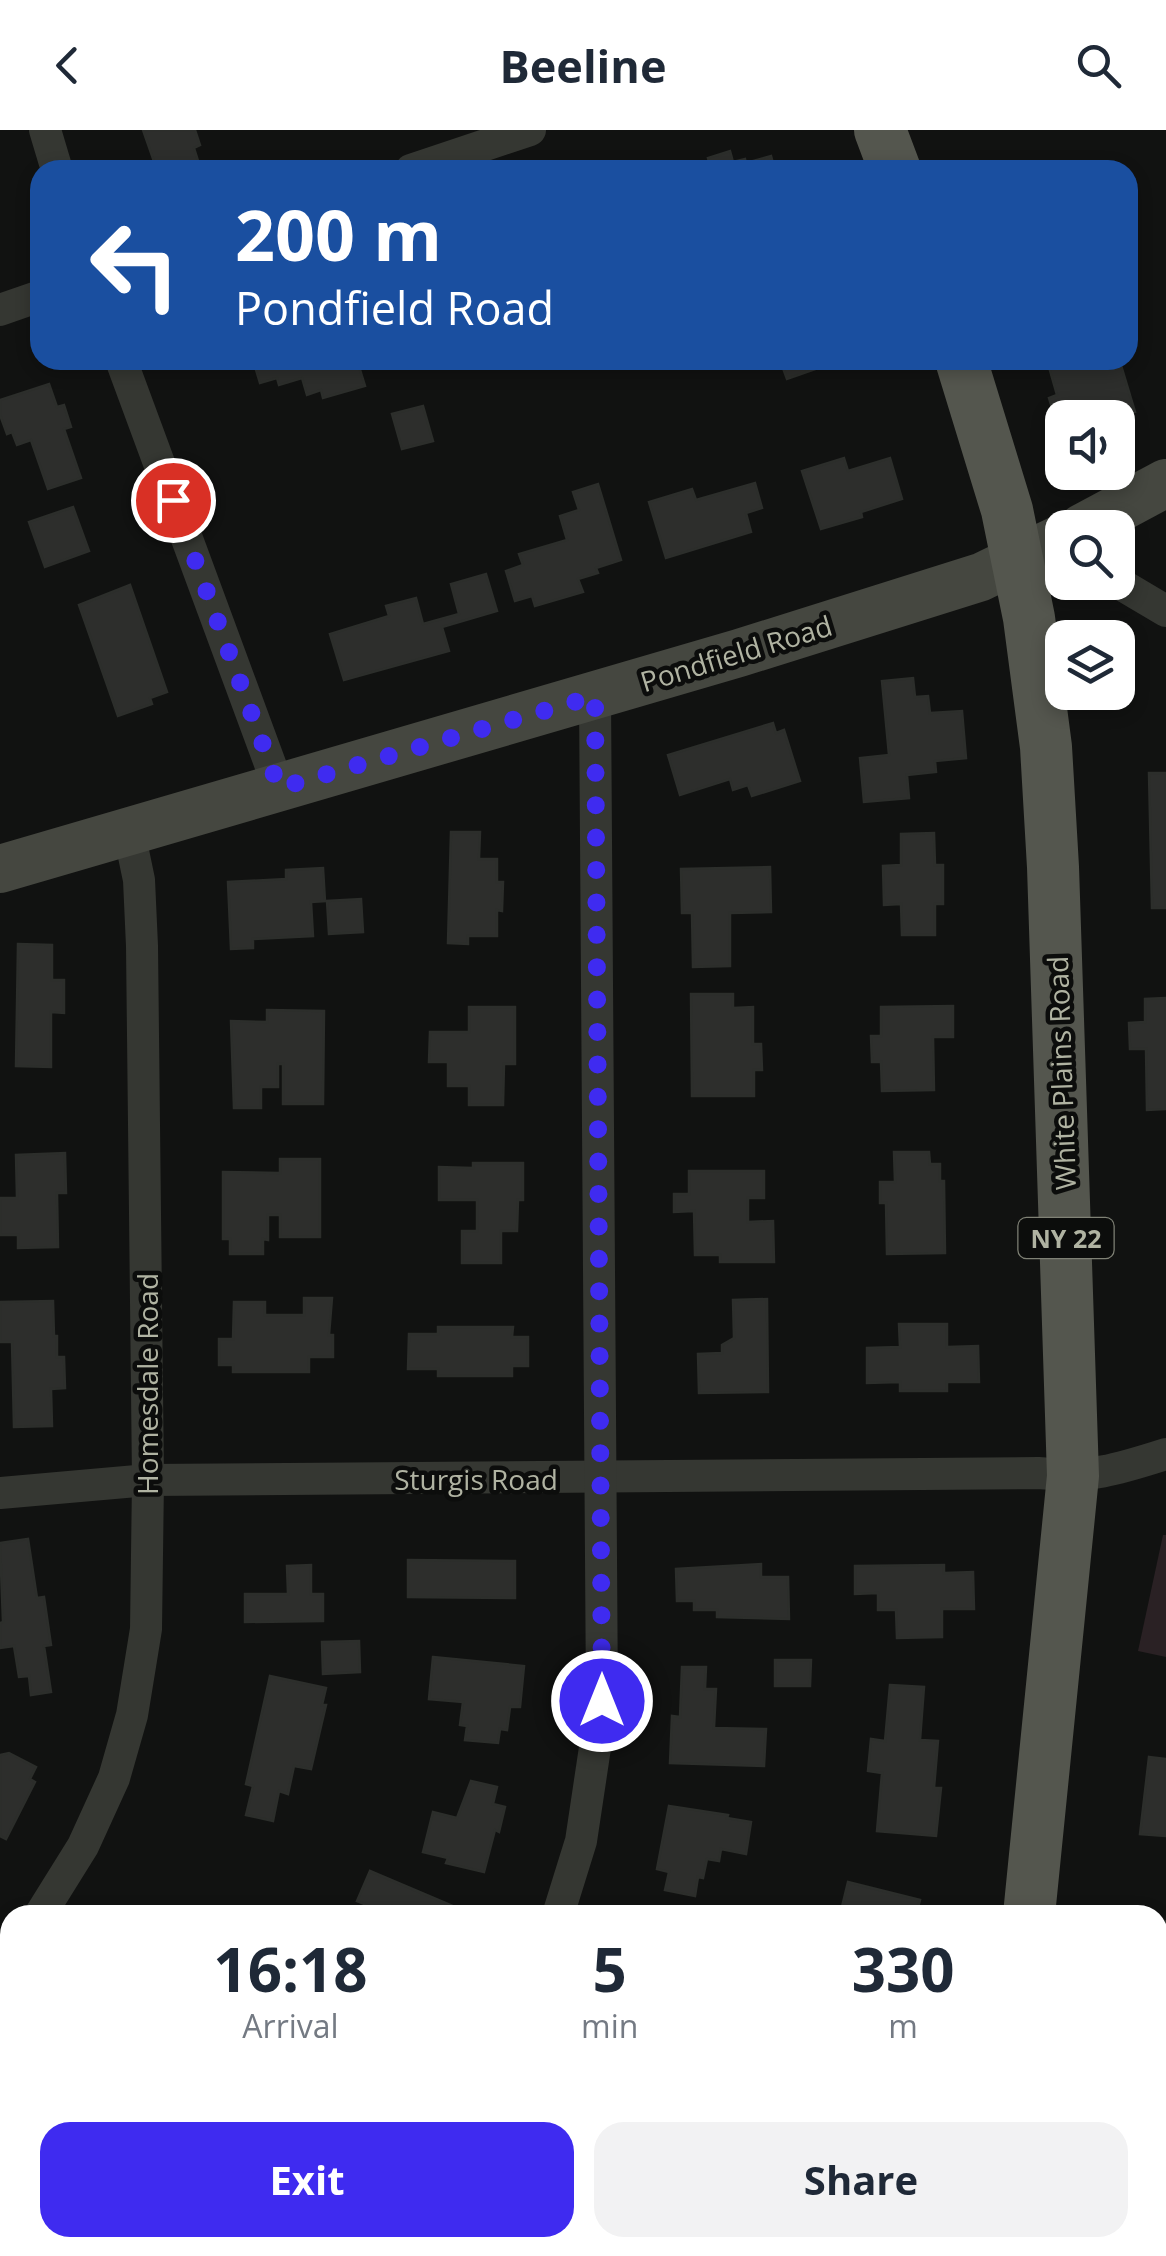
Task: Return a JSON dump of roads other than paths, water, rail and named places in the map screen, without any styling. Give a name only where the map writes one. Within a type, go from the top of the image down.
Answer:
[{"type":"main road","points":[[880,130],[891,160]]},
{"type":"main road","name":"White Plains Road","points":[[964,370],[1007,510],[1045,553]]},
{"type":"main road","name":"White Plains Road","points":[[1030,1905],[1073,1476],[1054,867],[1046,747],[1029,618],[1045,566]]},
{"type":"street","points":[[44,130],[54,160]]},
{"type":"street","points":[[441,160],[530,130]]},
{"type":"street","points":[[0,310],[30,300]]},
{"type":"street","points":[[126,370],[279,788]]},
{"type":"street","points":[[1116,510],[1166,483]]},
{"type":"street","name":"Pondfield Road","points":[[0,868],[595,696],[1045,557]]},
{"type":"street","points":[[1135,593],[1166,611]]},
{"type":"street","points":[[561,1905],[581,1841],[602,1701],[595,696]]},
{"type":"street","name":"Homesdale Road","points":[[46,1905],[83,1846],[114,1778],[132,1715],[146,1629],[142,946],[140,880],[129,832]]},
{"type":"street","name":"Sturgis Road","points":[[0,1493],[148,1480],[1038,1473],[1073,1476],[1107,1473],[1166,1454]]}]
